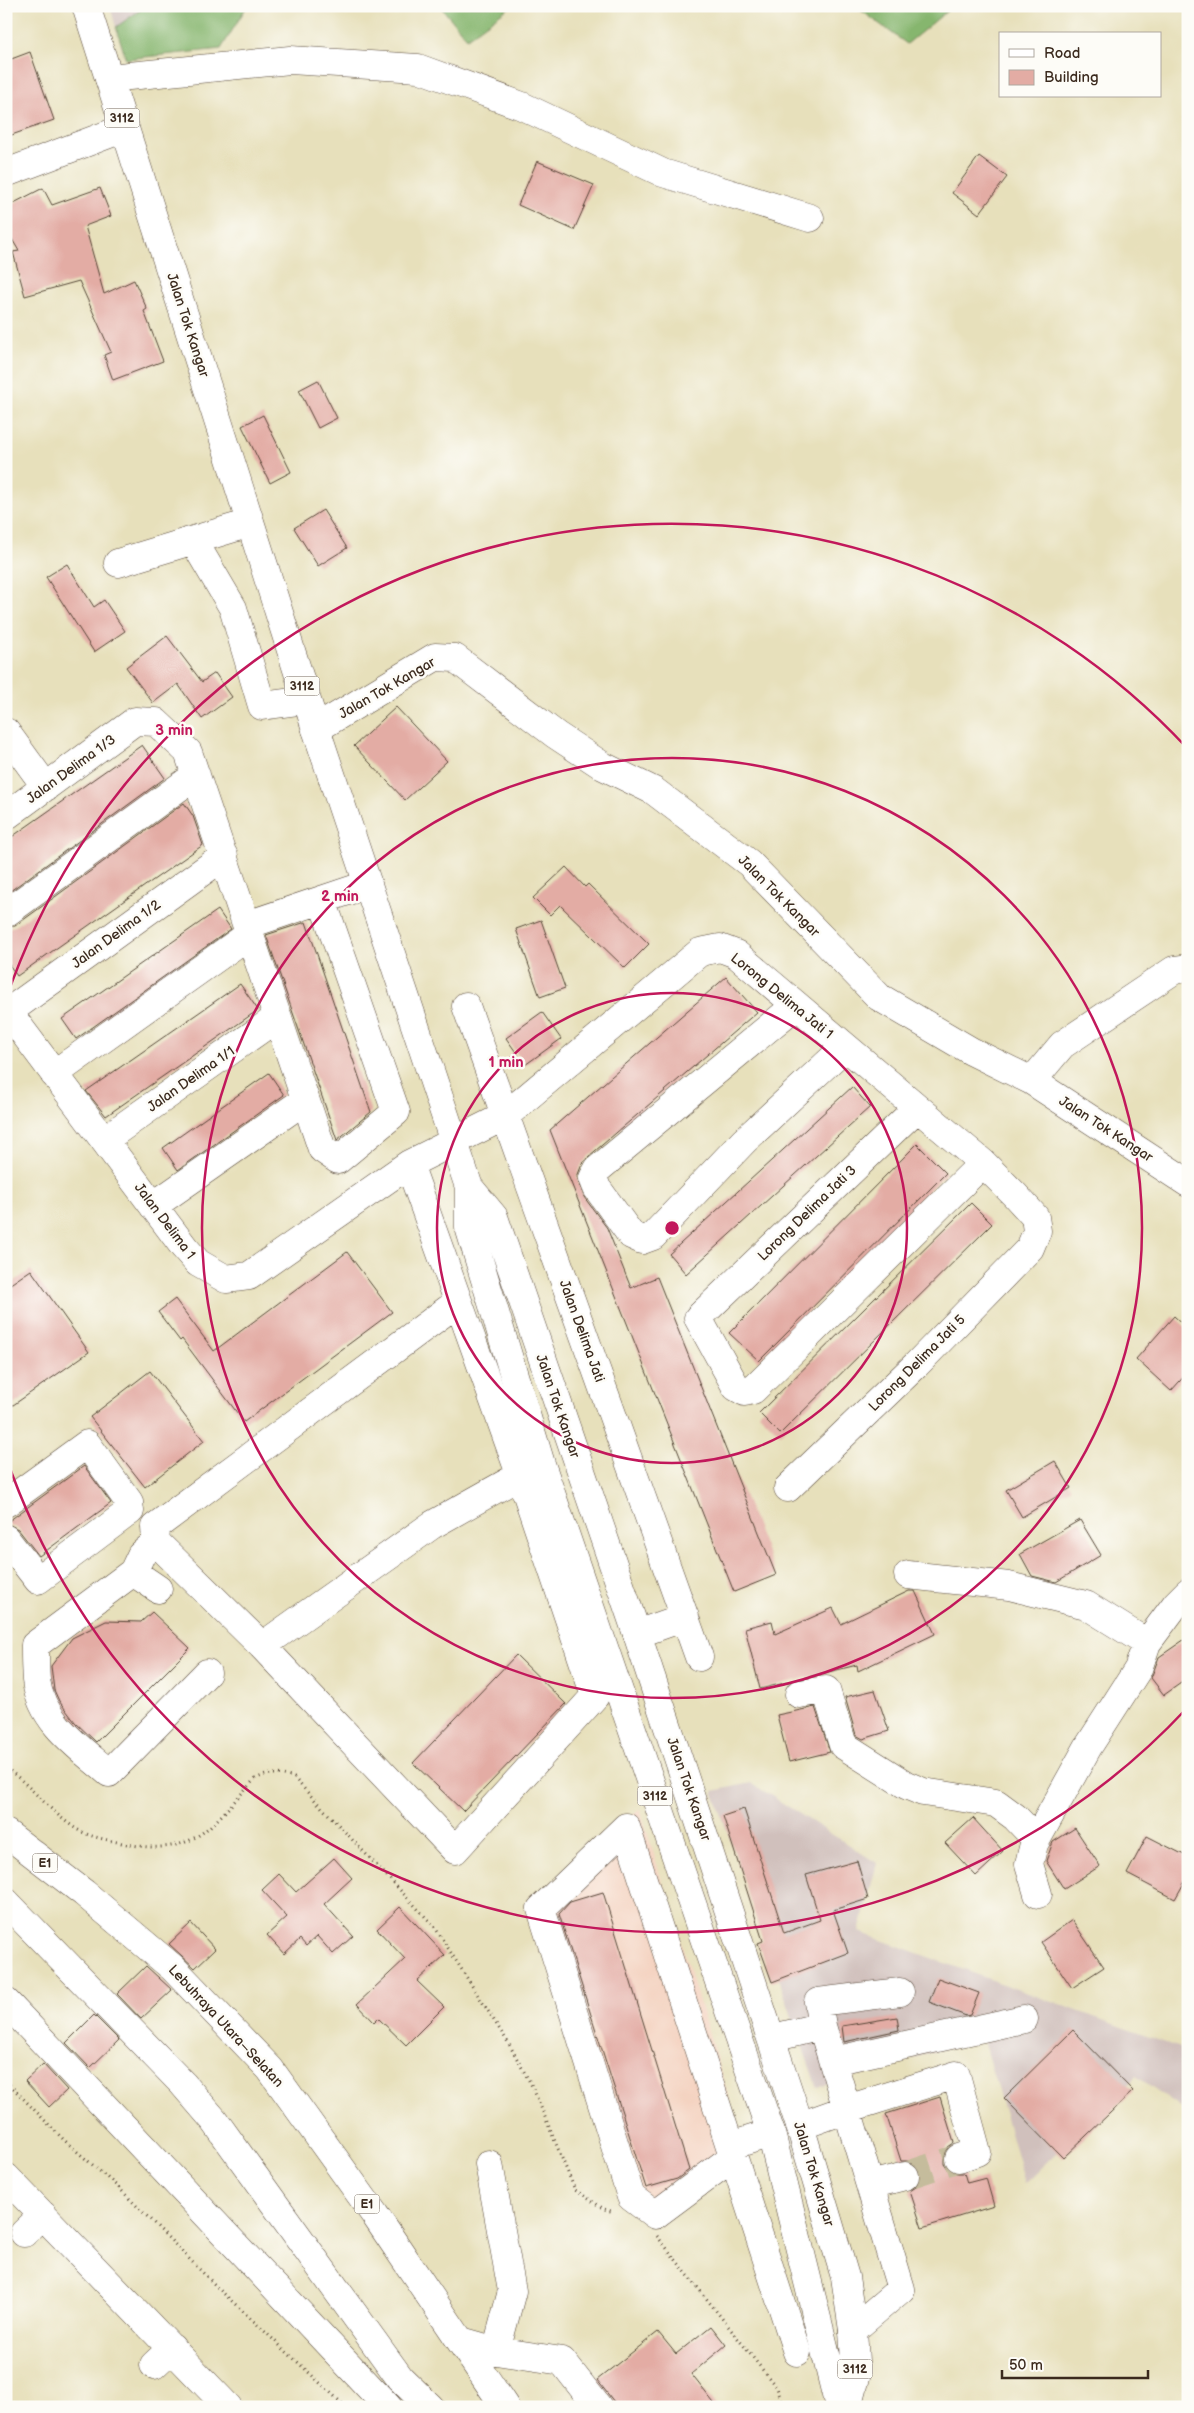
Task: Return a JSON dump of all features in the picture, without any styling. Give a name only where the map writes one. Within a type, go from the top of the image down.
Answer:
[{"type":"main road","name":"Jalan Tok Kangar","points":[[86,6],[306,700],[366,884],[469,1187],[469,1226],[530,1469],[771,2133],[839,2407]]},
{"type":"main road","points":[[109,78],[290,60],[418,68],[522,106],[663,173],[810,218]]},
{"type":"main road","points":[[6,172],[125,128]]},
{"type":"main road","points":[[118,563],[250,523]]},
{"type":"main road","points":[[193,540],[233,608],[262,706],[306,700]]},
{"type":"main road","name":"Jalan Tok Kangar","points":[[316,729],[435,657],[456,658],[556,735],[603,766],[654,791],[750,863],[880,997],[971,1051],[1032,1080],[1188,1183]]},
{"type":"main road","name":"Jalan Delima 1/3","points":[[6,816],[135,721],[156,722],[188,752],[196,775]]},
{"type":"main road","points":[[6,732],[46,787]]},
{"type":"main road","points":[[6,913],[196,775],[322,1148],[338,1160],[396,1112],[322,900]]},
{"type":"main road","name":"Jalan Delima 1/2","points":[[7,1010],[224,856]]},
{"type":"main road","points":[[54,1074],[248,929],[366,884]]},
{"type":"main road","name":"Lorong Delima Jati 1","points":[[453,1141],[505,1116],[700,952],[720,948],[736,954],[795,1006],[983,1163],[1035,1217],[1037,1231]]},
{"type":"main road","points":[[1032,1080],[1062,1045],[1174,970],[1188,968]]},
{"type":"main road","name":"Jalan Delima Jati","points":[[466,1006],[699,1657]]},
{"type":"main road","points":[[795,1006],[598,1169],[593,1178],[597,1188],[631,1235],[642,1240],[653,1236],[744,1141],[844,1047]]},
{"type":"main road","name":"Jalan Delima 1","points":[[7,1010],[198,1264],[226,1279],[249,1276],[409,1164],[453,1141]]},
{"type":"main road","name":"Jalan Delima 1/1","points":[[104,1140],[278,1017]]},
{"type":"main road","points":[[153,1206],[305,1100]]},
{"type":"main road","name":"Lorong Delima Jati 3","points":[[917,1108],[698,1318],[736,1387],[744,1392],[753,1390],[983,1163]]},
{"type":"main road","points":[[6,1503],[87,1444],[130,1502],[130,1511],[262,1646],[455,1850],[595,1696],[530,1469],[458,1302],[409,1164]]},
{"type":"main road","name":"Jalan Tok Kangar","points":[[469,1187],[494,1217],[773,2038],[845,2276],[853,2330],[856,2377],[848,2407]]},
{"type":"main road","name":"Lorong Delima Jati 5","points":[[788,1488],[916,1365],[1017,1262],[1030,1248],[1037,1231]]},
{"type":"main road","points":[[207,1673],[109,1772],[67,1736],[47,1715],[36,1682],[35,1645],[133,1572],[141,1555],[155,1535],[458,1302]]},
{"type":"main road","points":[[262,1646],[432,1525],[530,1469]]},
{"type":"main road","points":[[6,1539],[38,1580],[130,1511]]},
{"type":"main road","points":[[133,1572],[158,1589]]},
{"type":"main road","points":[[908,1575],[1009,1586],[1086,1605],[1146,1643]]},
{"type":"main road","points":[[1038,1894],[1029,1864],[1036,1839],[1088,1748],[1138,1669],[1146,1643],[1176,1604],[1188,1592]]},
{"type":"main road","points":[[637,1634],[685,1617]]},
{"type":"main road","points":[[799,1694],[826,1690],[843,1745],[906,1785],[923,1792],[996,1803],[1015,1817],[1036,1839]]},
{"type":"main road","points":[[771,2133],[731,2151],[655,2215],[631,2197],[541,1909],[626,1827],[731,2151],[797,2352]]},
{"type":"main road","name":"Lebuhraya Utara–Selatan","points":[[6,1833],[84,1892],[173,1968],[270,2069],[323,2142],[505,2407]]},
{"type":"main road","points":[[6,1902],[183,2084],[214,2120],[400,2378],[430,2407]]},
{"type":"main road","points":[[853,2330],[901,2289],[822,2026],[818,2002],[900,1992]]},
{"type":"main road","points":[[6,2002],[388,2407]]},
{"type":"main road","points":[[833,2062],[1024,2019]]},
{"type":"main road","points":[[773,2038],[822,2026]]},
{"type":"main road","points":[[800,2126],[847,2109],[956,2075],[977,2152],[959,2158]]},
{"type":"main road","points":[[489,2164],[512,2291],[496,2351]]},
{"type":"main road","points":[[6,2176],[34,2224],[163,2357],[228,2407]]},
{"type":"main road","points":[[870,2185],[905,2176]]},
{"type":"main road","points":[[461,2341],[496,2351],[562,2362],[598,2407]]},
{"type":"path","points":[[6,1768],[71,1826],[86,1836],[129,1845],[162,1849],[184,1844],[202,1834],[255,1779],[266,1774],[280,1773],[294,1778],[434,1926],[509,2044],[533,2088],[575,2190],[604,2209],[622,2214]]},
{"type":"path","points":[[6,2081],[64,2140],[119,2188],[220,2291],[346,2407]]},
{"type":"path","points":[[653,2231],[777,2388],[784,2407]]},
{"type":"shaded area","points":[[110,6],[146,6],[116,27]]},
{"type":"shaded area","points":[[751,1783],[877,1863],[859,1932],[1188,2051],[1188,2112],[1136,2076],[1025,2183],[982,2037],[817,2088],[713,1791]]},
{"type":"shaded area","points":[[640,1809],[747,2158],[654,2223],[528,1910]]},
{"type":"green space","points":[[146,6],[247,6],[221,49],[126,59],[116,27]]},
{"type":"green space","points":[[440,6],[511,6],[467,38]]},
{"type":"green space","points":[[855,6],[953,6],[907,44]]},
{"type":"building","points":[[30,52],[54,120],[6,137],[6,61]]},
{"type":"building","points":[[979,156],[1007,177],[979,214],[952,193]]},
{"type":"building","points":[[537,161],[594,185],[574,230],[518,205]]},
{"type":"building","points":[[43,188],[52,205],[100,188],[111,216],[85,226],[104,294],[134,280],[147,309],[144,311],[163,361],[113,380],[104,355],[111,352],[79,281],[25,296],[13,252],[19,251],[6,229],[6,207]]},
{"type":"building","points":[[318,380],[337,418],[318,428],[299,390]]},
{"type":"building","points":[[263,415],[291,472],[270,483],[242,426]]},
{"type":"building","points":[[323,510],[347,548],[318,566],[294,528]]},
{"type":"building","points":[[67,564],[94,607],[104,600],[125,631],[94,652],[46,577]]},
{"type":"building","points":[[167,636],[202,682],[215,673],[232,697],[202,719],[178,684],[153,703],[126,667]]},
{"type":"building","points":[[396,707],[447,761],[405,800],[354,746]]},
{"type":"building","points":[[142,745],[165,778],[6,894],[6,841]]},
{"type":"building","points":[[184,803],[193,816],[203,845],[17,976],[6,960],[6,928],[15,926]]},
{"type":"building","points":[[566,867],[585,887],[588,884],[649,944],[625,968],[560,905],[550,915],[533,898]]},
{"type":"building","points":[[218,910],[231,929],[76,1039],[62,1019]]},
{"type":"building","points":[[541,920],[565,988],[540,997],[516,929]]},
{"type":"building","points":[[306,922],[371,1112],[337,1140],[266,935]]},
{"type":"building","points":[[726,977],[757,1012],[588,1157],[582,1164],[577,1177],[584,1197],[607,1228],[631,1288],[657,1277],[776,1575],[734,1592],[550,1130]]},
{"type":"building","points":[[240,984],[258,1010],[106,1116],[86,1091]]},
{"type":"building","points":[[542,1012],[561,1039],[525,1065],[506,1038]]},
{"type":"building","points":[[269,1073],[284,1095],[178,1170],[163,1148]]},
{"type":"building","points":[[852,1087],[870,1107],[686,1274],[669,1254]]},
{"type":"building","points":[[917,1144],[946,1173],[759,1361],[729,1333]]},
{"type":"building","points":[[971,1203],[992,1224],[780,1434],[759,1413]]},
{"type":"building","points":[[347,1252],[392,1312],[244,1422],[182,1339],[180,1341],[158,1312],[175,1299],[214,1351]]},
{"type":"building","points":[[31,1270],[89,1352],[6,1410],[6,1287]]},
{"type":"building","points":[[1174,1316],[1188,1329],[1188,1372],[1171,1391],[1136,1359]]},
{"type":"building","points":[[150,1371],[204,1441],[145,1487],[90,1417]]},
{"type":"building","points":[[1055,1461],[1071,1488],[1022,1517],[1006,1490]]},
{"type":"building","points":[[84,1466],[111,1503],[39,1556],[18,1529],[6,1523]]},
{"type":"building","points":[[1080,1520],[1101,1555],[1056,1582],[1032,1576],[1020,1554]]},
{"type":"building","points":[[909,1591],[915,1591],[935,1634],[858,1671],[857,1665],[760,1689],[745,1628],[772,1621],[775,1634],[833,1608],[841,1624]]},
{"type":"building","points":[[152,1612],[190,1648],[96,1742],[75,1722],[59,1701],[54,1690],[51,1666],[72,1638],[106,1621],[141,1622]]},
{"type":"building","points":[[1188,1637],[1188,1678],[1164,1695],[1151,1678],[1159,1657]]},
{"type":"building","points":[[516,1655],[566,1704],[463,1811],[413,1763]]},
{"type":"building","points":[[875,1690],[889,1731],[863,1739],[856,1735],[845,1697]]},
{"type":"building","points":[[815,1707],[830,1752],[789,1762],[777,1715]]},
{"type":"building","points":[[744,1809],[784,1933],[820,1920],[806,1875],[857,1861],[868,1899],[833,1910],[848,1953],[772,1982],[758,1943],[763,1941],[723,1816]]},
{"type":"building","points":[[973,1818],[1003,1851],[976,1876],[945,1843]]},
{"type":"building","points":[[1075,1828],[1100,1866],[1064,1889],[1046,1861],[1053,1842]]},
{"type":"building","points":[[1147,1836],[1188,1857],[1188,1876],[1175,1899],[1127,1874]]},
{"type":"building","points":[[334,1858],[352,1878],[324,1904],[353,1936],[333,1954],[317,1936],[306,1946],[300,1939],[284,1954],[267,1935],[287,1917],[262,1890],[279,1874],[296,1892]]},
{"type":"building","points":[[603,1892],[689,2170],[677,2179],[646,2188],[559,1914],[570,1902]]},
{"type":"building","points":[[400,1907],[445,1955],[417,1981],[444,2007],[406,2045],[378,2018],[374,2022],[357,2004],[405,1959],[377,1929]]},
{"type":"building","points":[[1072,1920],[1104,1967],[1072,1988],[1041,1942]]},
{"type":"building","points":[[191,1923],[215,1949],[195,1968],[169,1944]]},
{"type":"building","points":[[146,1966],[172,1990],[141,2019],[117,1994]]},
{"type":"building","points":[[938,1978],[979,1993],[970,2015],[966,2016],[929,2002]]},
{"type":"building","points":[[94,2015],[119,2040],[90,2068],[66,2043]]},
{"type":"building","points":[[897,2017],[899,2030],[844,2042],[842,2026]]},
{"type":"building","points":[[1073,2030],[1133,2091],[1063,2158],[1004,2098]]},
{"type":"building","points":[[43,2064],[67,2090],[49,2107],[25,2081]]},
{"type":"building","points":[[940,2097],[954,2143],[948,2147],[944,2154],[944,2163],[948,2169],[955,2173],[964,2173],[967,2183],[986,2178],[994,2206],[922,2228],[910,2191],[920,2181],[920,2172],[916,2165],[910,2161],[901,2161],[886,2114]]},
{"type":"building","points":[[711,2326],[726,2345],[691,2374],[717,2407],[618,2407],[597,2380],[658,2332],[676,2354]]},
{"type":"tunnel","points":[[905,2176],[959,2158]]}]
